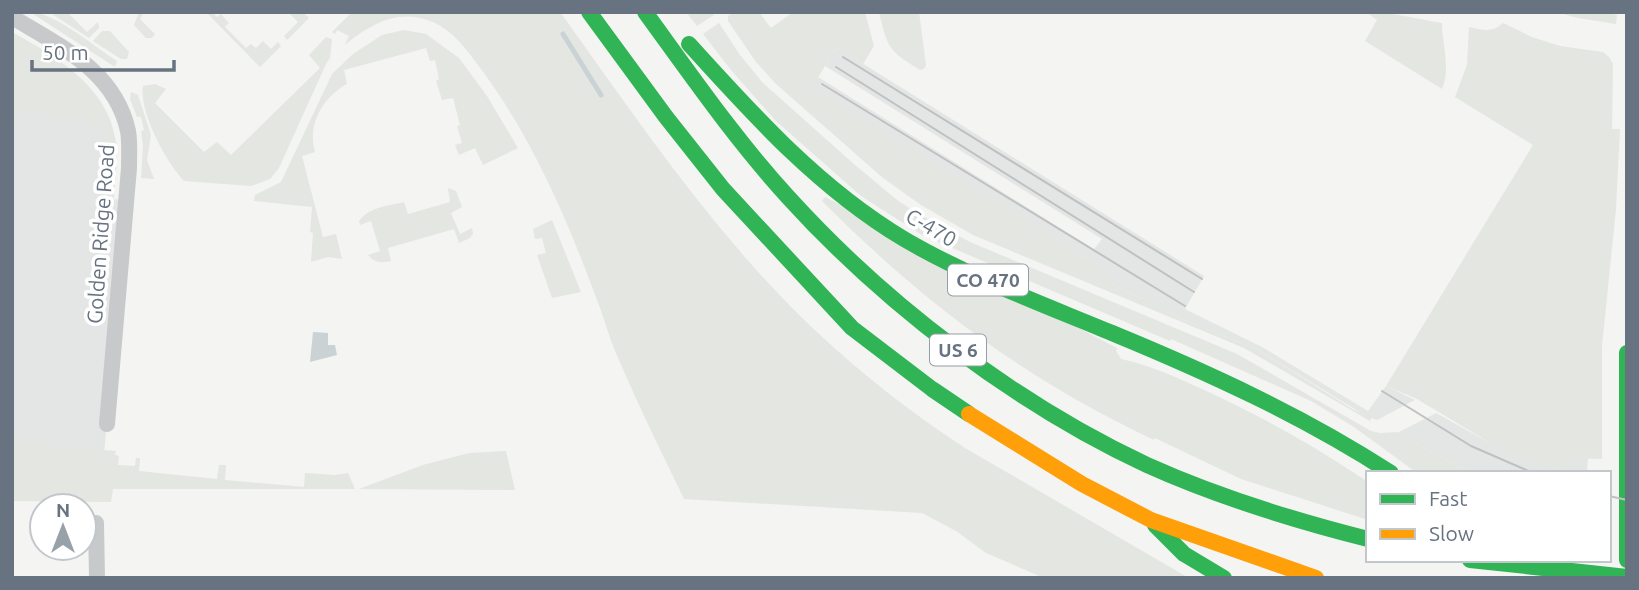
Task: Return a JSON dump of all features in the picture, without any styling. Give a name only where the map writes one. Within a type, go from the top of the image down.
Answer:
[{"type":"main road","name":"US 6","points":[[589,12],[723,190],[852,328],[932,389],[1003,437],[1082,484],[1151,520],[1316,578]]},
{"type":"main road","name":"US 6","points":[[648,15],[732,130],[787,195],[877,285],[969,359],[1041,406],[1156,469],[1237,501],[1311,525],[1366,539]]},
{"type":"main road","name":"C-470","points":[[648,15],[687,42],[732,92],[817,176],[856,207],[903,238],[953,265],[1259,396],[1315,424],[1388,471]]},
{"type":"main road","points":[[1627,353],[1627,560]]},
{"type":"main road","points":[[1151,520],[1184,554],[1224,578]]},
{"type":"main road","points":[[1487,562],[1500,578]]},
{"type":"main road","points":[[1489,562],[1627,577]]},
{"type":"street","name":"Golden Ridge Road","points":[[12,17],[70,52],[99,75],[114,94],[128,131],[128,178],[107,424]]},
{"type":"shaded area","points":[[30,12],[51,18],[74,31],[117,61],[115,67]]},
{"type":"shaded area","points":[[49,12],[67,12],[87,32],[98,22],[99,28],[89,38]]},
{"type":"shaded area","points":[[139,12],[144,12],[140,19],[155,34],[152,38],[146,38],[134,25]]},
{"type":"shaded area","points":[[206,12],[212,12],[217,17],[221,14],[229,23],[225,27],[246,48],[251,44],[256,48],[263,41],[271,49],[278,42],[281,46],[260,67]]},
{"type":"shaded area","points":[[288,12],[303,12],[309,18],[287,40],[284,36],[298,22]]},
{"type":"shaded area","points":[[352,12],[560,12],[650,138],[714,220],[782,298],[836,350],[889,394],[965,448],[1189,578],[1044,578],[986,553],[956,531],[922,513],[684,499],[616,353],[561,210],[533,151],[500,96],[458,40],[444,28],[427,20],[404,17],[383,21],[345,45],[349,36],[337,30],[335,34],[332,32]]},
{"type":"shaded area","points":[[686,12],[712,12],[714,15],[697,26]]},
{"type":"shaded area","points":[[734,12],[759,12],[771,28],[793,12],[865,12],[874,46],[863,64],[835,49],[812,88],[1087,259],[1117,287],[1168,310],[1177,317],[1258,350],[1354,410],[1372,417],[1370,421],[1244,348],[973,235],[921,205],[883,178],[776,84],[756,62],[728,21],[728,16]]},
{"type":"shaded area","points":[[879,12],[919,12],[926,65],[924,69],[920,70],[895,53],[887,41]]},
{"type":"shaded area","points":[[1366,12],[1395,14],[1442,23],[1446,73],[1442,89],[1365,41],[1377,20]]},
{"type":"shaded area","points":[[1556,12],[1608,13],[1617,15],[1616,24],[1578,18]]},
{"type":"shaded area","points":[[719,23],[763,83],[855,165],[917,213],[970,242],[1237,354],[1371,431],[1399,432],[1468,471],[1414,471],[1354,427],[1311,401],[922,235],[861,196],[776,121],[703,34]]},
{"type":"shaded area","points":[[1503,23],[1532,37],[1560,46],[1603,52],[1613,64],[1612,129],[1620,129],[1616,209],[1602,346],[1602,459],[1576,458],[1573,471],[1550,468],[1492,444],[1417,399],[1386,386],[1533,145],[1455,97],[1467,65],[1469,27],[1483,30]]},
{"type":"shaded area","points":[[404,30],[426,34],[459,58],[487,96],[518,148],[483,165],[475,148],[459,155],[455,145],[462,143],[453,98],[442,100],[436,81],[439,79],[435,60],[430,61],[426,48],[344,70],[347,84],[324,104],[315,122],[315,152],[302,156],[323,237],[336,234],[342,259],[328,257],[311,262],[312,207],[254,201],[255,195],[281,182],[332,74],[353,54],[382,35]]},
{"type":"shaded area","points":[[102,31],[110,31],[129,52],[127,59],[121,59],[93,41]]},
{"type":"shaded area","points":[[12,32],[63,63],[92,90],[103,106],[112,123],[116,143],[114,192],[105,191],[107,142],[101,127],[89,131],[88,118],[16,112],[12,126]]},
{"type":"shaded area","points":[[12,33],[85,88],[117,144],[114,199],[127,201],[104,454],[12,447]]},
{"type":"shaded area","points":[[326,37],[332,39],[330,58],[279,168],[270,179],[251,186],[184,181],[169,162],[155,136],[145,109],[143,86],[155,84],[166,89],[155,103],[204,152],[217,142],[231,155],[320,68],[309,55]]},
{"type":"shaded area","points":[[835,49],[841,50],[1204,276],[1185,309],[1262,347],[1368,411],[1386,386],[1415,400],[1377,420],[1366,416],[1258,350],[1177,317],[1168,310],[1117,287],[1087,259],[811,88],[818,77],[1094,249],[1102,239],[825,66]]},
{"type":"shaded area","points":[[131,92],[138,95],[151,135],[147,160],[154,179],[141,178],[141,131],[144,130],[141,117],[137,117],[130,99]]},
{"type":"shaded area","points":[[448,188],[456,191],[462,207],[451,213],[460,234],[472,228],[473,234],[470,238],[459,243],[454,229],[388,248],[391,261],[378,262],[368,255],[380,251],[371,221],[360,225],[359,221],[363,216],[379,208],[404,202],[408,214],[450,202]]},
{"type":"shaded area","points":[[825,197],[1117,348],[1121,359],[1152,368],[1202,389],[1308,444],[1366,481],[1366,519],[1241,479],[1155,438],[1154,440],[1061,391],[977,336],[937,305],[898,273],[822,201]]},
{"type":"shaded area","points":[[552,220],[581,292],[552,298],[537,255],[546,253],[542,238],[535,239],[533,229]]},
{"type":"shaded area","points":[[313,332],[328,333],[328,345],[335,345],[337,355],[310,362]]},
{"type":"shaded area","points":[[1436,413],[1492,444],[1561,471],[1468,471],[1399,432]]},
{"type":"shaded area","points":[[12,442],[116,451],[115,455],[119,456],[118,465],[135,466],[136,458],[140,458],[139,471],[217,479],[219,465],[226,465],[225,480],[304,487],[305,473],[348,473],[355,489],[113,489],[111,502],[98,502],[98,492],[28,492],[28,501],[12,501]]},
{"type":"shaded area","points":[[506,451],[515,490],[359,489],[423,465],[469,453]]},
{"type":"shaded area","points":[[1575,458],[1588,458],[1587,471],[1572,471]]},
{"type":"waterway","points":[[563,34],[601,95]]},
{"type":"tram line","points":[[843,57],[1202,279]]},
{"type":"tram line","points":[[836,67],[1194,292]]},
{"type":"tram line","points":[[822,84],[1185,306]]},
{"type":"tram line","points":[[1382,391],[1471,446],[1528,471]]},
{"type":"tram line","points":[[1611,496],[1627,500]]},
{"type":"traffic: fast","points":[[589,12],[723,189],[852,328],[969,414]]},
{"type":"traffic: fast","points":[[645,12],[732,130],[788,197],[826,237],[910,313],[1001,382],[1098,440],[1147,465],[1256,507],[1366,538]]},
{"type":"traffic: fast","points":[[689,44],[789,150],[844,198],[904,239],[980,278],[1220,380],[1324,433],[1388,471]]},
{"type":"traffic: fast","points":[[1627,353],[1627,560]]},
{"type":"traffic: fast","points":[[1155,525],[1184,554],[1224,578]]},
{"type":"traffic: fast","points":[[1488,562],[1627,577]]},
{"type":"traffic: slow","points":[[969,414],[1082,484],[1151,520],[1316,578]]}]
